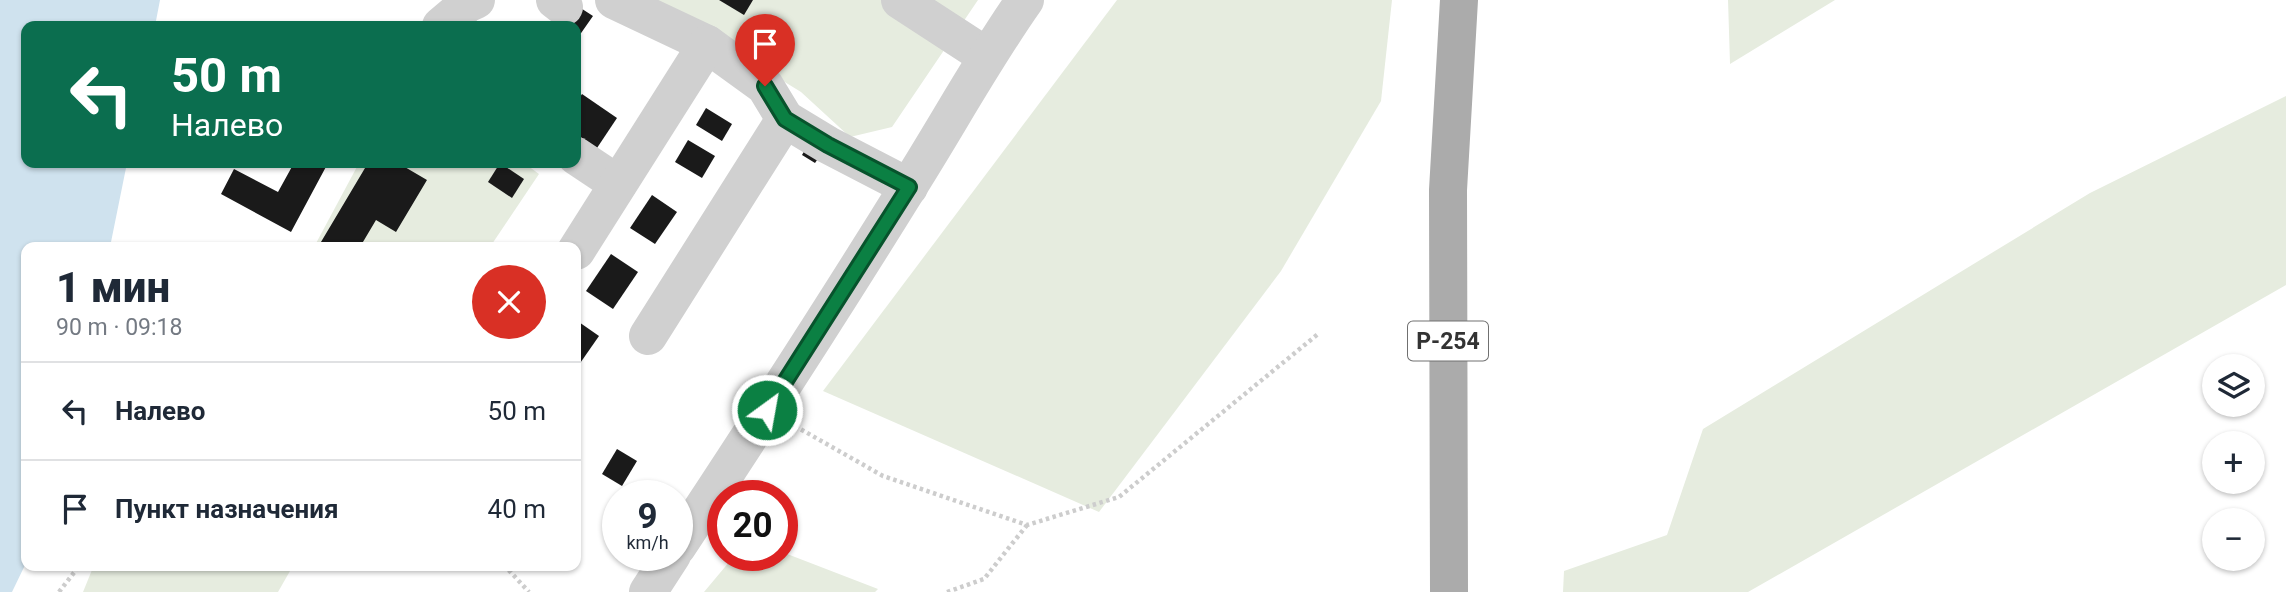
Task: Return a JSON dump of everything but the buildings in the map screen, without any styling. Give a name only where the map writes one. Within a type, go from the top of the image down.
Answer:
[{"type":"main road","name":"Р-254","points":[[1449,592],[1448,190],[1460,0]]},
{"type":"street","points":[[447,21],[476,0]]},
{"type":"street","points":[[614,0],[707,44],[765,86],[785,119],[828,145],[909,187]]},
{"type":"street","points":[[900,0],[986,56]]},
{"type":"street","points":[[693,523],[909,187],[986,56],[1025,0]]},
{"type":"street","points":[[581,243],[707,44]]},
{"type":"street","points":[[648,337],[785,119]]},
{"type":"street","points":[[581,159],[618,184]]},
{"type":"street","points":[[648,592],[662,571]]},
{"type":"path","points":[[947,592],[984,579],[1027,525],[1119,497],[1318,334]]},
{"type":"path","points":[[767,410],[883,476],[1027,525]]},
{"type":"path","points":[[59,592],[75,571]]},
{"type":"path","points":[[510,571],[529,592]]},
{"type":"shaded area","points":[[651,0],[978,0],[892,127],[850,137],[801,92]]},
{"type":"shaded area","points":[[1117,0],[1392,0],[1381,101],[1281,271],[1099,512],[823,391]]},
{"type":"shaded area","points":[[1728,0],[1835,0],[1730,64]]},
{"type":"shaded area","points":[[2286,96],[2286,285],[1748,592],[1563,592],[1564,571],[1667,535],[1703,429],[2090,193]]},
{"type":"shaded area","points":[[356,168],[531,168],[539,174],[493,242],[317,242]]},
{"type":"shaded area","points":[[798,558],[878,589],[875,592],[704,592],[722,571],[798,571]]},
{"type":"shaded area","points":[[92,571],[290,571],[278,592],[83,592]]},
{"type":"water","points":[[0,0],[160,0],[156,21],[21,21],[21,168],[126,168],[111,242],[21,242],[22,571],[12,592],[0,592]]},
{"type":"route","points":[[765,86],[785,119],[828,145],[909,187],[767,410]]}]
